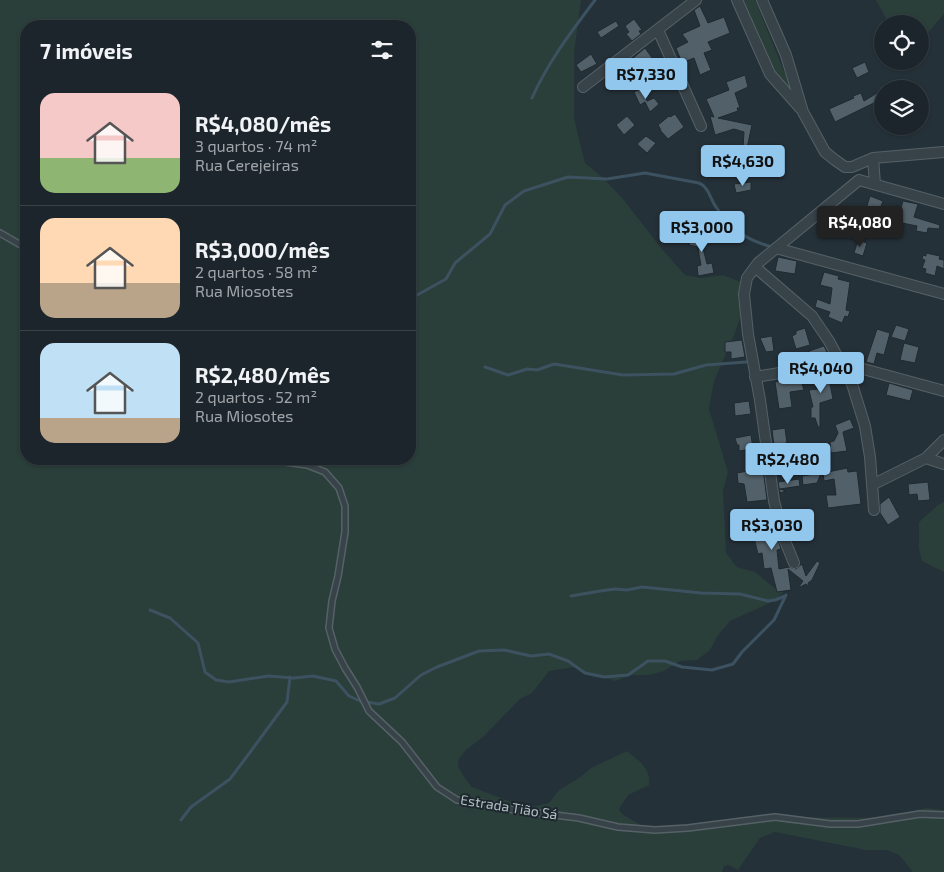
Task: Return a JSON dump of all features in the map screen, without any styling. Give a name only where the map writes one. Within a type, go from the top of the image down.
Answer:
[{"type":"street","points":[[584,87],[696,0]]},
{"type":"street","points":[[737,0],[770,74],[803,112],[825,152],[845,167],[852,167],[873,158],[944,152]]},
{"type":"street","points":[[762,0],[786,55],[803,112]]},
{"type":"street","points":[[658,30],[701,126]]},
{"type":"street","points":[[873,158],[875,184]]},
{"type":"street","points":[[858,164],[859,180]]},
{"type":"street","points":[[859,180],[944,204]]},
{"type":"street","points":[[794,563],[783,536],[774,501],[748,334],[744,294],[747,278],[754,266],[859,180]]},
{"type":"street","points":[[776,248],[944,294]]},
{"type":"street","points":[[754,266],[812,316],[829,341],[852,384],[865,426],[870,457],[874,510]]},
{"type":"street","points":[[756,377],[841,363],[944,391]]},
{"type":"street","points":[[872,485],[926,458],[944,440]]},
{"type":"street","points":[[926,458],[944,464]]},
{"type":"lane","points":[[0,234],[20,245]]},
{"type":"lane","name":"Estrada Tião Sá","points":[[307,465],[325,472],[339,488],[345,506],[345,532],[330,619],[334,649],[369,710],[402,742],[437,787],[457,800],[480,802],[514,810],[579,818],[618,827],[655,830],[688,828],[775,817],[830,824],[858,824],[920,814],[944,816]]},
{"type":"green space","points":[[0,0],[581,0],[574,53],[574,118],[585,163],[602,177],[623,199],[661,248],[685,275],[701,278],[723,275],[741,282],[744,306],[735,333],[714,381],[709,409],[728,472],[723,491],[726,553],[737,567],[755,572],[776,589],[784,592],[770,603],[730,621],[718,635],[710,650],[697,660],[680,661],[664,671],[649,675],[632,675],[615,681],[591,676],[575,667],[549,671],[532,693],[520,699],[484,736],[465,751],[459,759],[458,766],[472,787],[527,808],[549,803],[559,790],[591,768],[627,751],[646,769],[649,785],[628,795],[619,809],[622,814],[649,830],[760,817],[887,818],[926,808],[944,810],[944,872],[913,872],[899,855],[887,850],[866,850],[775,832],[760,838],[738,870],[729,865],[724,866],[722,872],[0,872]]},
{"type":"green space","points":[[742,0],[755,0],[795,98],[772,71]]},
{"type":"green space","points":[[876,0],[944,0],[944,14],[929,32],[929,15],[884,15]]},
{"type":"green space","points":[[944,502],[944,572],[922,561],[919,549],[919,522]]},
{"type":"building","points":[[700,6],[708,23],[724,17],[730,33],[708,42],[712,50],[704,53],[711,70],[700,75],[694,58],[682,63],[676,48],[688,42],[682,34],[700,26],[694,10]]},
{"type":"building","points":[[634,19],[642,30],[639,31],[641,34],[632,41],[626,34],[629,32],[625,26]]},
{"type":"building","points":[[616,21],[619,26],[601,38],[597,32]]},
{"type":"building","points":[[645,48],[658,66],[645,76],[632,59]]},
{"type":"building","points":[[591,54],[597,64],[581,72],[576,65]]},
{"type":"building","points":[[865,62],[869,72],[857,78],[852,68]]},
{"type":"building","points":[[745,75],[748,87],[735,93],[740,108],[737,108],[738,111],[718,118],[752,125],[747,148],[743,148],[744,132],[734,129],[715,135],[710,116],[714,117],[706,99],[729,90],[726,82]]},
{"type":"building","points":[[642,88],[647,101],[654,98],[659,104],[650,112],[645,102],[640,105],[634,92]]},
{"type":"building","points":[[861,93],[864,101],[874,95],[874,103],[835,122],[829,109]]},
{"type":"building","points":[[675,114],[684,127],[668,139],[658,125],[669,116]]},
{"type":"building","points":[[627,116],[635,125],[624,135],[616,125]]},
{"type":"building","points":[[646,136],[656,143],[647,153],[637,144]]},
{"type":"building","points":[[751,182],[751,190],[736,193],[734,184]]},
{"type":"building","points":[[870,196],[883,201],[878,214],[866,209]]},
{"type":"building","points":[[903,201],[918,204],[914,217],[940,225],[939,229],[928,228],[927,233],[916,231],[917,226],[897,222]]},
{"type":"building","points":[[693,231],[708,234],[705,248],[689,245]]},
{"type":"building","points":[[858,240],[867,243],[863,256],[854,253]]},
{"type":"building","points":[[703,248],[707,264],[712,263],[714,273],[698,276],[697,266],[701,265],[698,249]]},
{"type":"building","points":[[926,253],[940,256],[939,259],[944,260],[944,269],[937,266],[935,276],[925,273],[926,269],[922,268],[925,260],[922,259],[923,255],[926,256]]},
{"type":"building","points":[[778,257],[797,261],[795,274],[775,271]]},
{"type":"building","points":[[824,272],[839,276],[838,279],[850,282],[846,310],[850,311],[848,317],[845,316],[842,323],[828,317],[830,312],[815,307],[817,299],[830,304],[832,288],[820,285]]},
{"type":"building","points":[[896,325],[909,329],[905,341],[891,337]]},
{"type":"building","points":[[805,328],[810,345],[796,349],[792,336],[796,334],[796,331]]},
{"type":"building","points":[[877,329],[890,333],[884,355],[877,353],[874,364],[866,362]]},
{"type":"building","points":[[772,336],[774,351],[766,352],[760,338]]},
{"type":"building","points":[[742,340],[745,357],[731,359],[731,352],[725,352],[725,342]]},
{"type":"building","points":[[904,343],[919,347],[915,363],[900,360]]},
{"type":"building","points":[[824,346],[830,358],[813,361],[809,351]]},
{"type":"building","points":[[833,371],[835,382],[830,384],[833,399],[820,403],[820,427],[818,427],[815,418],[811,418],[811,407],[813,407],[809,390],[818,389],[816,374]]},
{"type":"building","points":[[800,377],[804,390],[790,392],[792,407],[779,409],[775,382]]},
{"type":"building","points":[[889,383],[913,390],[910,401],[886,395]]},
{"type":"building","points":[[749,401],[751,414],[735,416],[734,403]]},
{"type":"building","points":[[850,419],[854,428],[843,432],[847,451],[831,453],[830,442],[834,441],[838,433],[835,425]]},
{"type":"building","points":[[785,428],[788,460],[776,462],[772,430]]},
{"type":"building","points":[[751,435],[753,449],[739,451],[739,445],[737,445],[735,438]]},
{"type":"building","points":[[829,454],[817,483],[803,485],[802,476],[820,473],[818,457]]},
{"type":"building","points":[[763,468],[767,500],[747,502],[744,484],[738,483],[737,473]]},
{"type":"building","points":[[847,468],[848,472],[857,471],[861,504],[828,508],[826,495],[836,495],[834,479],[824,481],[823,473]]},
{"type":"building","points":[[799,479],[800,486],[780,489],[786,491],[780,493],[778,482]]},
{"type":"building","points":[[928,482],[930,500],[918,501],[917,494],[909,495],[908,484]]},
{"type":"building","points":[[889,497],[900,517],[888,525],[880,513],[880,504]]},
{"type":"building","points":[[751,508],[753,520],[771,518],[781,549],[777,550],[779,569],[789,567],[796,569],[802,564],[806,576],[817,561],[820,563],[812,580],[808,583],[810,587],[806,584],[798,588],[803,581],[788,569],[791,590],[777,592],[771,568],[764,569],[762,553],[758,554],[754,538],[744,538],[740,511]]},
{"type":"waterway","points":[[532,98],[553,60],[595,0]]},
{"type":"waterway","points":[[416,296],[446,279],[455,263],[490,234],[505,205],[524,191],[568,177],[607,179],[645,173],[699,183],[705,187],[716,207],[734,228],[747,237],[772,247]]},
{"type":"waterway","points":[[485,367],[508,375],[527,369],[537,370],[554,364],[623,375],[674,374],[706,365],[746,362]]},
{"type":"waterway","points":[[571,596],[642,587],[701,593],[740,594],[768,601],[785,596]]},
{"type":"waterway","points":[[150,610],[170,618],[198,643],[205,672],[216,680],[229,682],[268,676],[294,678],[313,676],[336,681],[349,696],[360,701],[379,704],[395,698],[421,675],[479,651],[504,650],[531,656],[549,654],[568,661],[585,673],[604,677],[628,675],[648,661],[665,661],[682,667],[712,670],[733,664],[742,652],[774,620],[786,595]]},
{"type":"waterway","points":[[181,820],[191,807],[230,779],[287,702],[290,677]]}]
